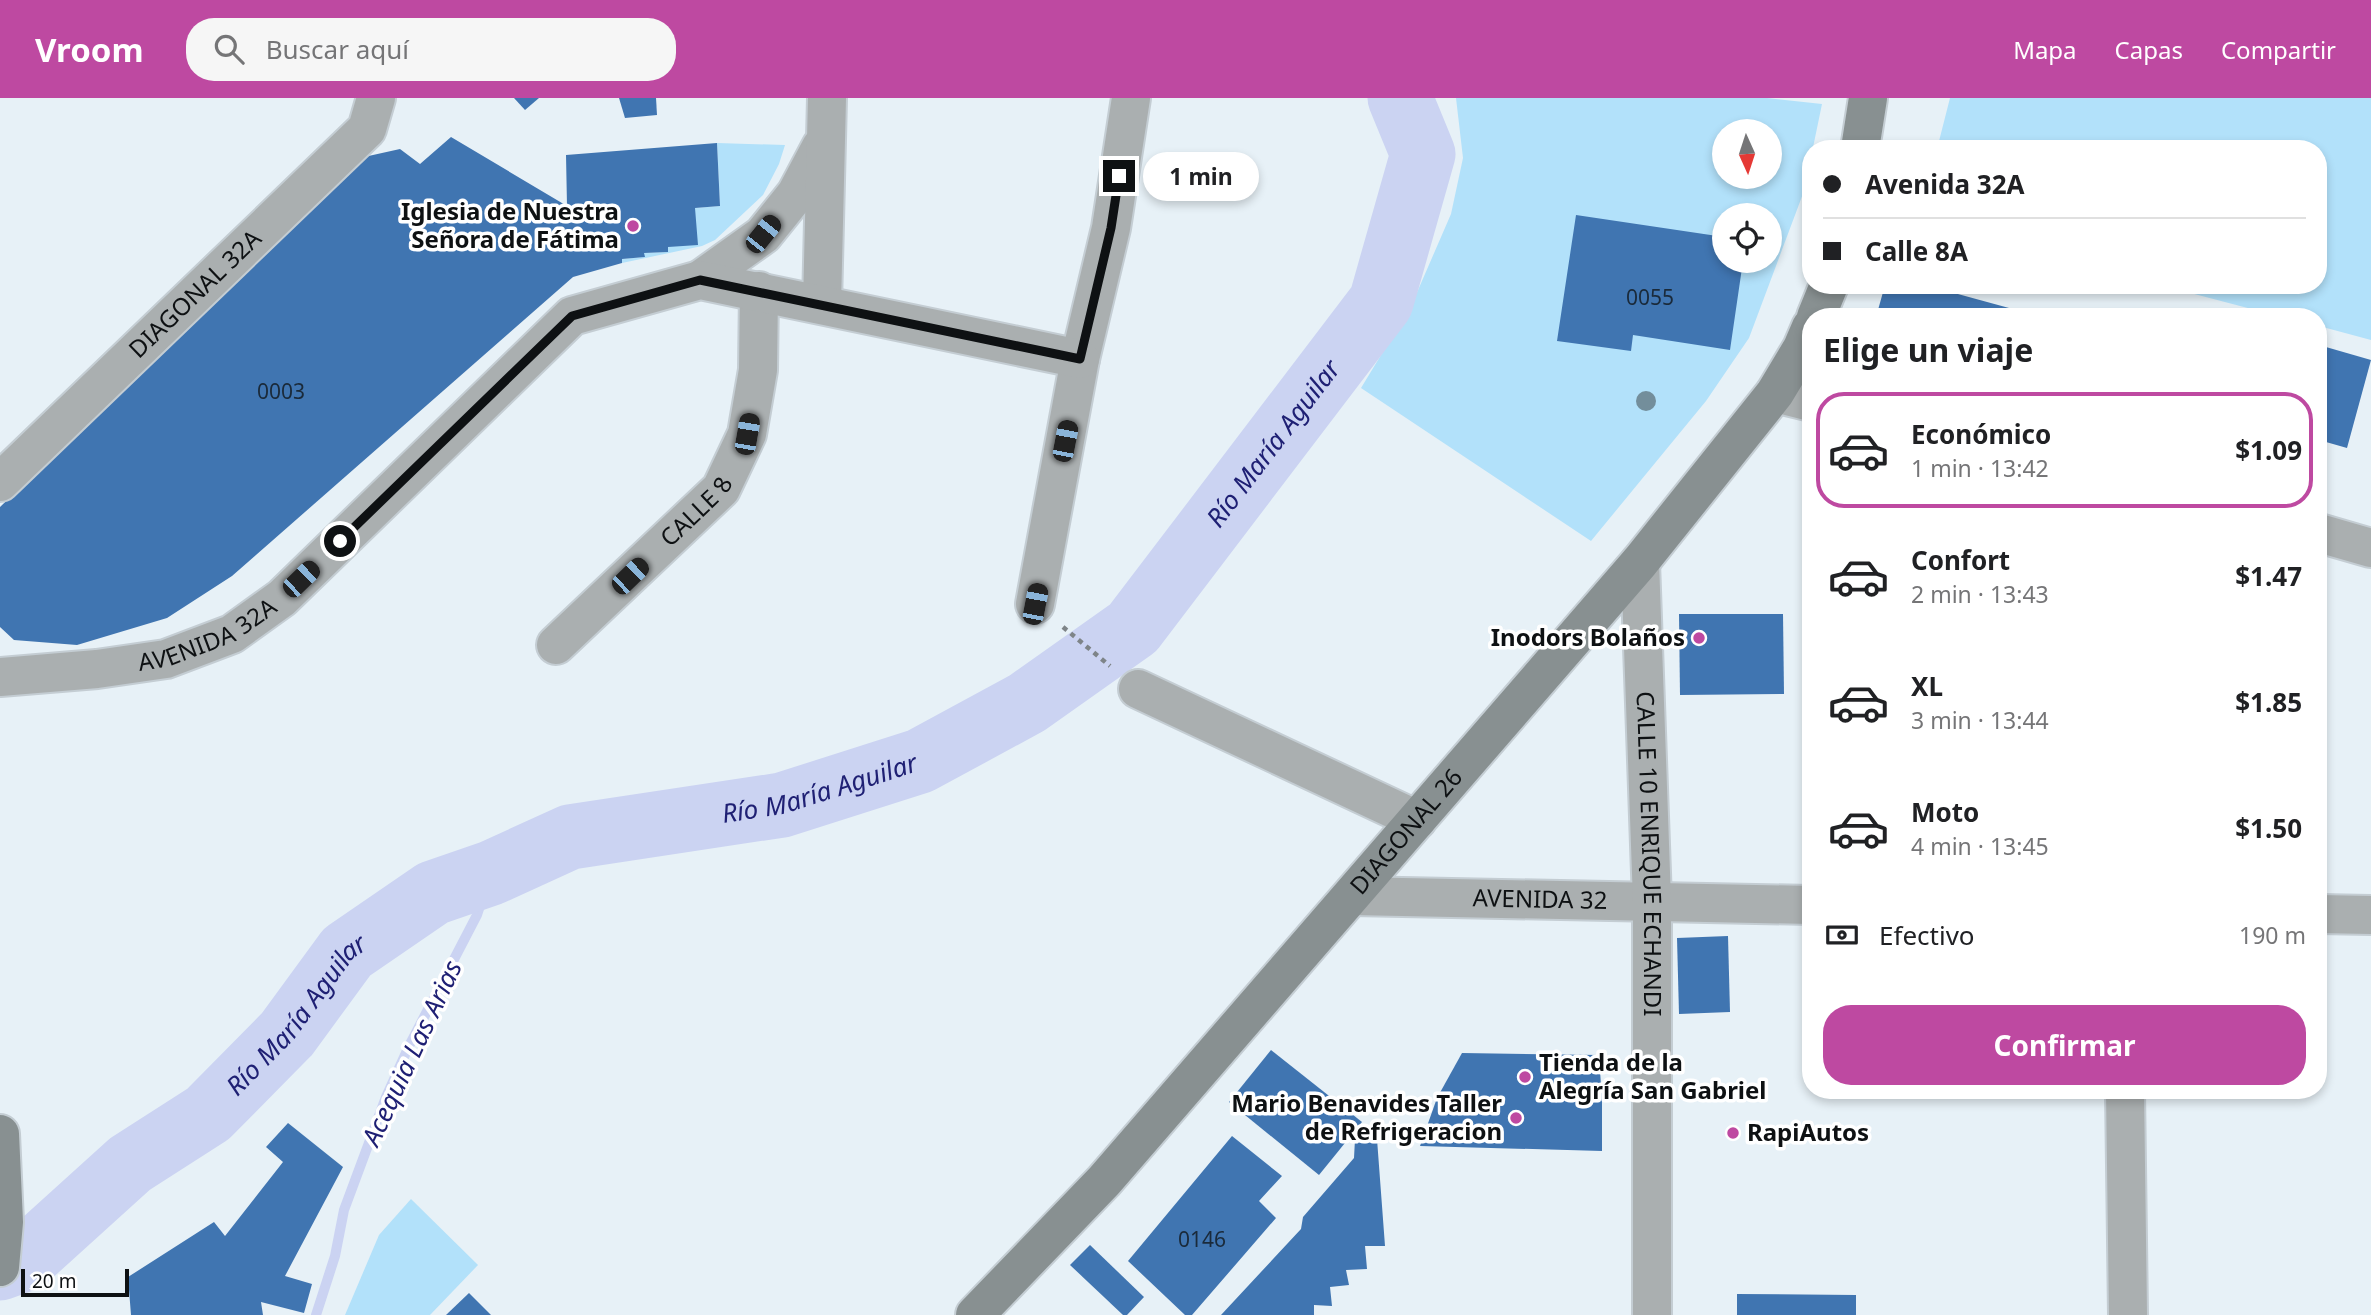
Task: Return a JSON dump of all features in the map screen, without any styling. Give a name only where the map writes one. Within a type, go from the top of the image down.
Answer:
[{"type":"main road","points":[[1861,140],[1868,98]]},
{"type":"main road","name":"DIAGONAL 26","points":[[975,1315],[1104,1181],[1640,562],[1775,393],[1802,348]]},
{"type":"main road","points":[[0,1134],[4,1222],[0,1267]]},
{"type":"street","name":"DIAGONAL 32A","points":[[0,482],[367,129],[376,98]]},
{"type":"street","points":[[822,304],[827,98]]},
{"type":"street","points":[[1035,604],[1080,359],[1111,228],[1131,98]]},
{"type":"street","points":[[700,280],[763,234],[796,194],[824,140]]},
{"type":"street","name":"AVENIDA 32A","points":[[0,677],[97,669],[166,659],[232,634],[282,598],[572,316],[700,280],[1080,359]]},
{"type":"street","name":"CALLE 8","points":[[556,645],[722,489],[747,434],[758,370],[759,291]]},
{"type":"street","points":[[1775,393],[1802,400]]},
{"type":"street","points":[[2327,535],[2371,548]]},
{"type":"street","name":"CALLE 10 ENRIQUE ECHANDI","points":[[1640,562],[1652,901],[1652,1315]]},
{"type":"street","points":[[1138,689],[1417,820]]},
{"type":"street","name":"AVENIDA 32","points":[[1353,896],[1802,905]]},
{"type":"street","points":[[2327,914],[2371,915]]},
{"type":"street","points":[[2125,1099],[2127,1315]]},
{"type":"path","points":[[1035,604],[1138,689]]},
{"type":"shaded area","points":[[1456,98],[1767,98],[1822,104],[1815,140],[1802,140],[1802,196],[1782,250],[1782,203],[1712,203],[1712,273],[1773,273],[1749,338],[1706,401],[1591,541],[1361,388],[1412,304],[1451,214],[1463,158]]},
{"type":"shaded area","points":[[1950,98],[2371,98],[2371,340],[2327,328],[2327,308],[2248,308],[2194,294],[2327,294],[2327,140],[1939,140]]},
{"type":"shaded area","points":[[717,143],[785,145],[779,164],[763,195],[715,240],[702,246],[622,263],[622,259],[644,257],[644,253],[667,252],[695,208],[720,206]]},
{"type":"shaded area","points":[[411,1199],[478,1265],[430,1315],[345,1315],[379,1235]]},
{"type":"building","points":[[514,98],[539,98],[525,110]]},
{"type":"building","points":[[619,98],[656,98],[657,115],[625,118]]},
{"type":"building","points":[[451,137],[567,206],[566,155],[717,143],[720,206],[695,208],[698,245],[668,247],[668,252],[644,253],[645,257],[622,259],[622,263],[573,277],[232,576],[167,618],[77,645],[14,640],[0,627],[0,507],[364,157],[400,149],[420,164]]},
{"type":"building","points":[[1576,215],[1712,235],[1712,273],[1741,273],[1730,350],[1633,335],[1631,351],[1557,341]]},
{"type":"building","points":[[1882,294],[1958,294],[2009,308],[1879,308]]},
{"type":"building","points":[[2327,347],[2371,360],[2347,448],[2327,442]]},
{"type":"building","points":[[1679,614],[1783,614],[1784,694],[1680,695]]},
{"type":"building","points":[[1728,936],[1730,1012],[1679,1014],[1677,938]]},
{"type":"building","points":[[1271,1050],[1362,1122],[1319,1175],[1229,1102]]},
{"type":"building","points":[[1462,1053],[1599,1055],[1602,1151],[1420,1146],[1437,1098]]},
{"type":"building","points":[[288,1123],[343,1167],[285,1276],[312,1284],[304,1313],[261,1302],[263,1315],[131,1315],[128,1277],[214,1222],[225,1236],[283,1162],[266,1147]]},
{"type":"building","points":[[1232,1136],[1282,1176],[1259,1201],[1276,1218],[1192,1315],[1185,1315],[1128,1261]]},
{"type":"building","points":[[1355,1139],[1377,1139],[1385,1246],[1365,1246],[1367,1269],[1346,1270],[1349,1285],[1330,1287],[1332,1306],[1314,1305],[1314,1315],[1221,1315],[1301,1229],[1303,1217],[1354,1158]]},
{"type":"building","points":[[1090,1245],[1144,1297],[1127,1315],[1123,1315],[1070,1265]]},
{"type":"building","points":[[469,1293],[491,1315],[446,1315]]},
{"type":"building","points":[[1737,1294],[1856,1295],[1856,1315],[1737,1315]]},
{"type":"waterway","name":"Río María Aguilar","points":[[0,1268],[25,1259],[130,1164],[208,1114],[287,1034],[347,952],[433,893],[491,873],[570,837],[782,805],[920,761],[1027,703],[1133,628],[1381,302],[1423,154],[1400,98]]},
{"type":"waterway","name":"Acequia Las Arias","points":[[316,1315],[335,1256],[344,1210],[386,1097],[409,1046],[477,915],[491,873]]},
{"type":"place","name":"Iglesia de Nuestra Señora de Fátima","points":[[633,226]]},
{"type":"place","name":"Inodors Bolaños","points":[[1699,638]]},
{"type":"place","name":"Tienda de la Alegría San Gabriel","points":[[1525,1077]]},
{"type":"place","name":"Mario Benavides Taller de Refrigeracion","points":[[1516,1118]]},
{"type":"place","name":"RapiAutos","points":[[1733,1133]]},
{"type":"route","points":[[340,541],[572,316],[700,280],[1080,359],[1111,228],[1119,176]]}]
